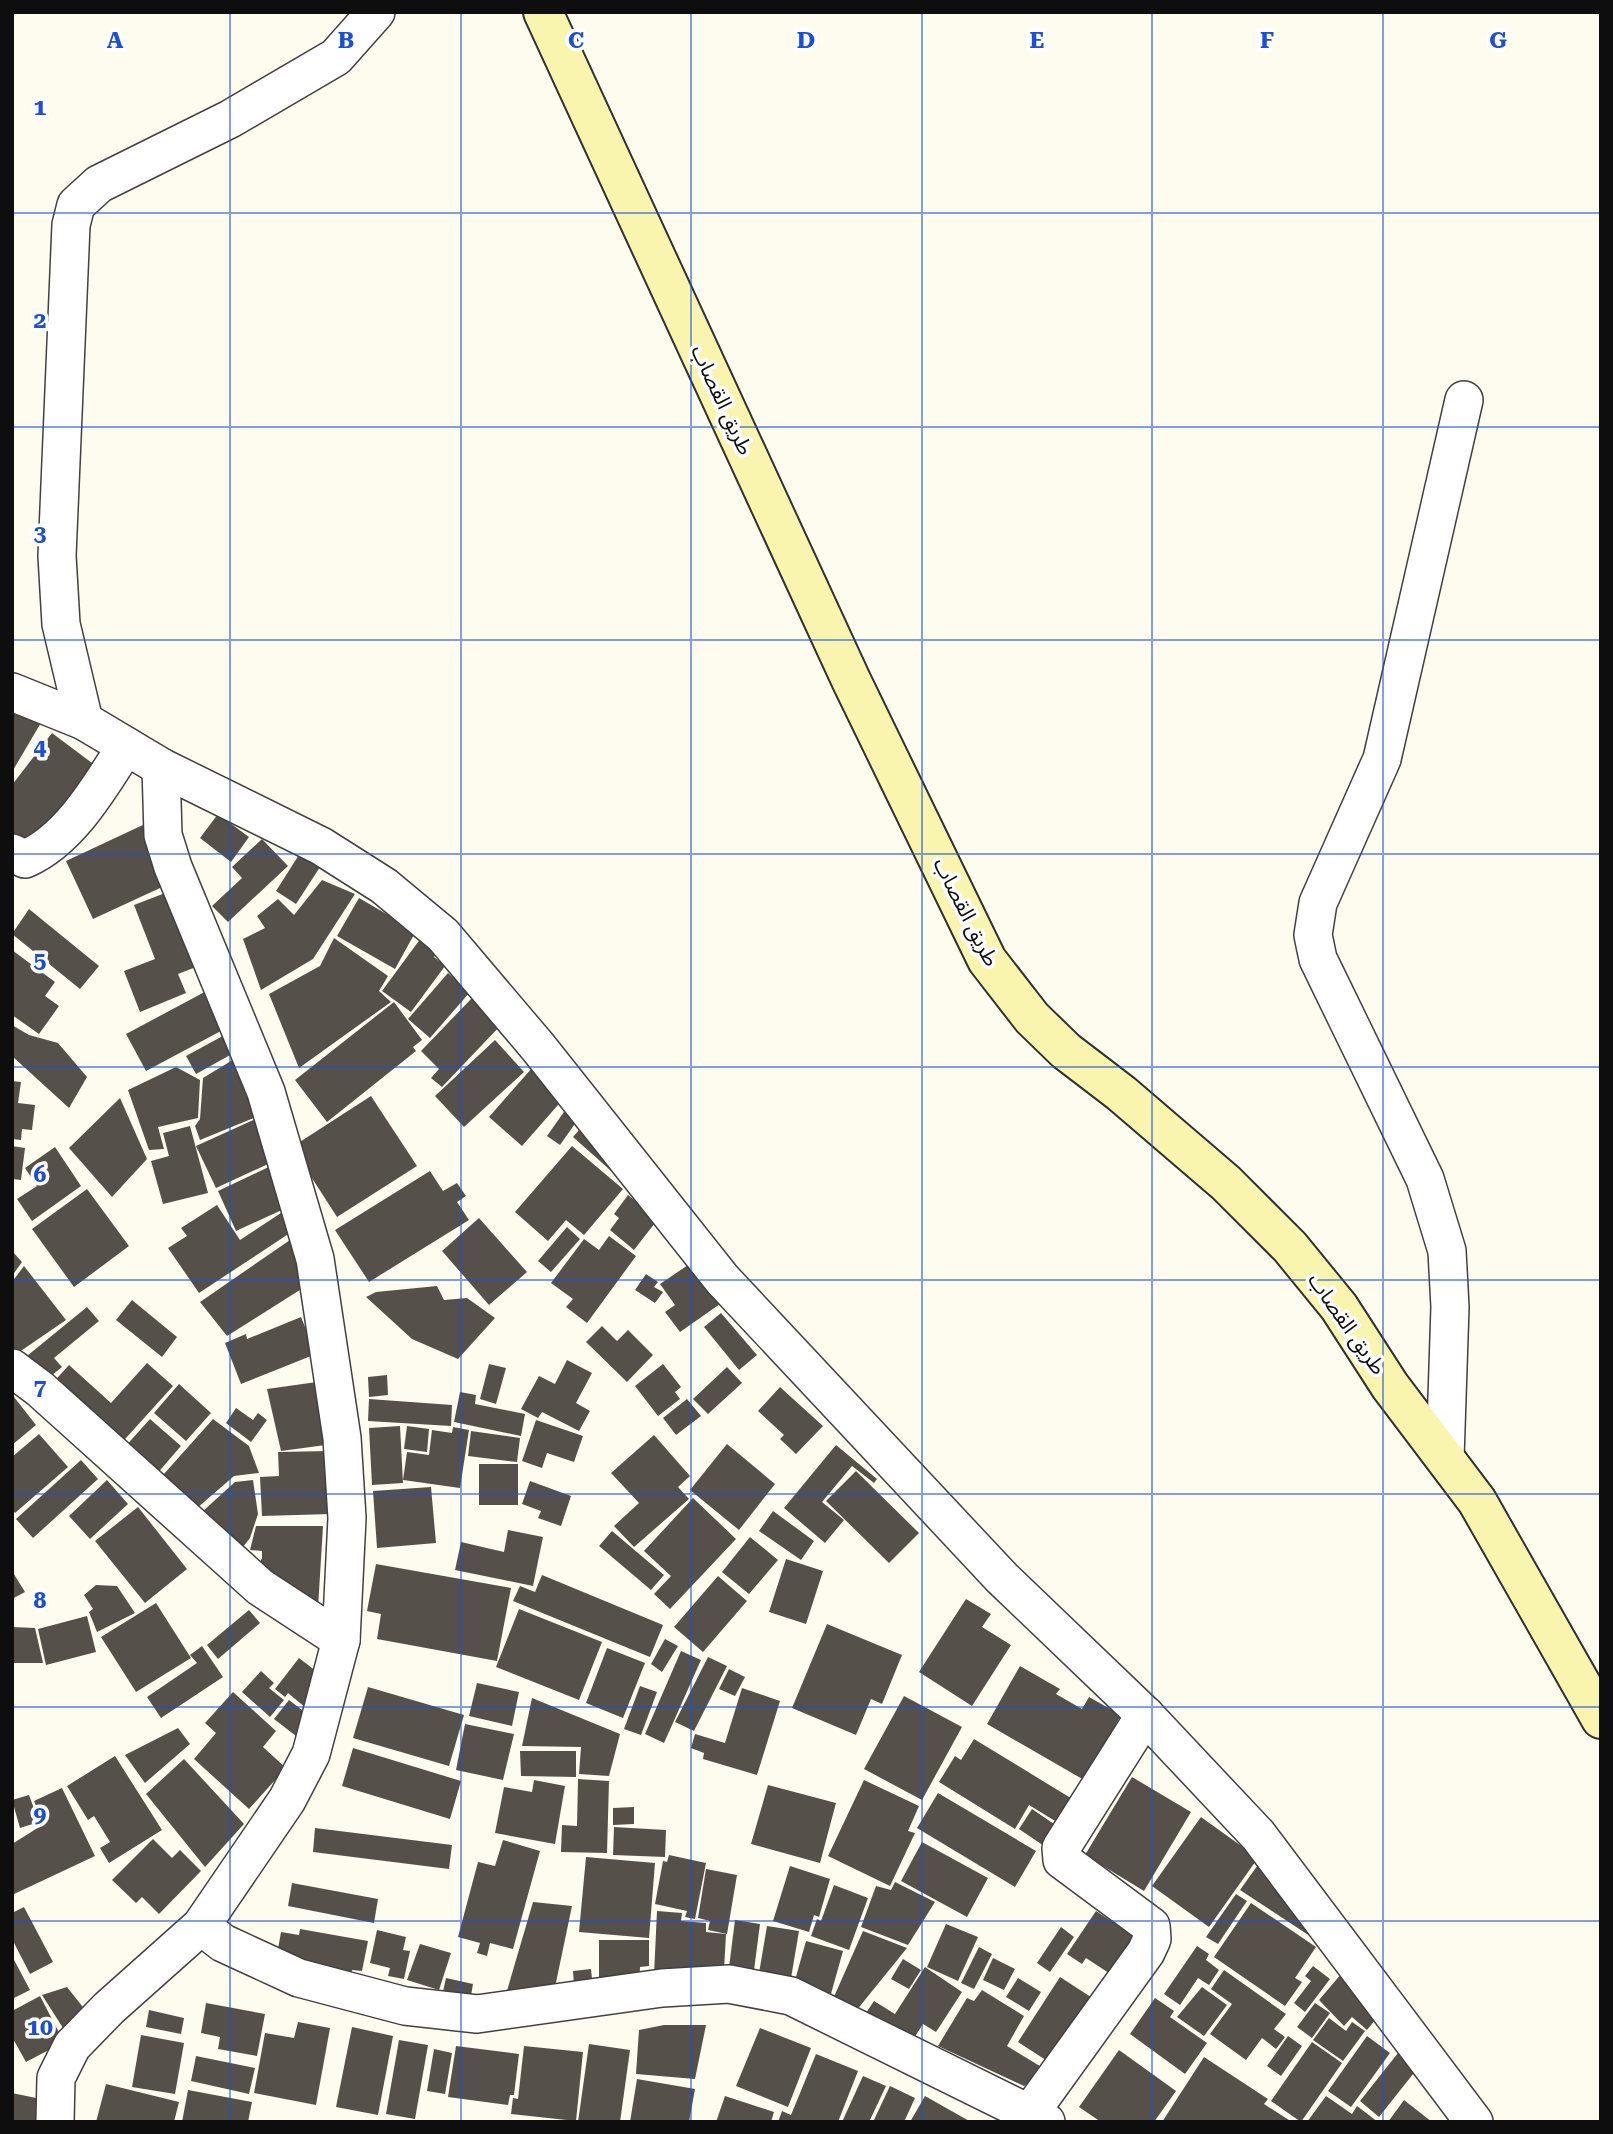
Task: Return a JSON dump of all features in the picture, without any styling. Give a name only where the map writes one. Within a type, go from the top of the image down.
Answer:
[{"type":"main road","name":"طريق القصاب","points":[[543,12],[851,680],[988,960],[1032,1018],[1066,1051],[1121,1093],[1226,1183],[1290,1247],[1339,1307],[1390,1386],[1477,1501],[1601,1718]]},
{"type":"street","points":[[84,720],[61,624],[57,556],[71,225],[76,205],[99,184],[230,119],[336,57],[376,12]]},
{"type":"street","points":[[1445,1458],[1450,1347],[1447,1251],[1425,1179],[1318,960],[1313,934],[1318,903],[1382,759],[1464,400]]},
{"type":"street","points":[[12,692],[84,720],[160,767],[321,846],[384,886],[443,935],[538,1047],[722,1279],[1002,1578],[1145,1715],[1258,1835],[1474,2122]]},
{"type":"street","points":[[12,853],[25,859],[35,855],[80,818],[126,746]]},
{"type":"street","points":[[55,2122],[56,2078],[72,2046],[109,2008],[201,1926],[287,1800],[311,1754],[341,1640],[348,1518],[342,1438],[315,1259],[266,1091],[163,835],[160,767]]},
{"type":"street","points":[[12,1368],[50,1397],[260,1587],[341,1640]]},
{"type":"street","points":[[201,1926],[223,1943],[299,1978],[405,2006],[477,2014],[662,1988],[729,1984],[791,1996],[1038,2117],[1152,1939],[1151,1926],[1062,1860],[1061,1848],[1145,1715]]},
{"type":"building","points":[[12,704],[42,721],[12,772]]},
{"type":"building","points":[[52,733],[108,775],[39,865],[12,845],[12,785]]},
{"type":"building","points":[[218,814],[249,837],[231,862],[200,838]]},
{"type":"building","points":[[145,824],[173,882],[93,919],[66,861]]},
{"type":"building","points":[[262,839],[288,866],[228,922],[212,906],[242,878],[232,867]]},
{"type":"building","points":[[302,850],[322,864],[296,904],[276,891]]},
{"type":"building","points":[[322,880],[355,894],[313,959],[261,990],[243,939],[265,928],[257,916],[278,899],[294,915]]},
{"type":"building","points":[[191,883],[196,967],[178,974],[186,993],[140,1012],[124,971],[155,959],[134,905]]},
{"type":"building","points":[[359,898],[416,931],[395,969],[337,936]]},
{"type":"building","points":[[29,909],[99,966],[80,989],[12,934]]},
{"type":"building","points":[[334,938],[388,976],[379,991],[391,1002],[299,1068],[269,994],[320,966]]},
{"type":"building","points":[[421,938],[438,951],[434,957],[445,966],[411,1012],[382,991]]},
{"type":"building","points":[[12,950],[55,982],[45,996],[59,1006],[39,1034],[12,1015]]},
{"type":"building","points":[[448,973],[470,992],[430,1038],[408,1019]]},
{"type":"building","points":[[214,987],[234,1024],[146,1071],[126,1034]]},
{"type":"building","points":[[472,998],[501,1025],[442,1087],[431,1078],[439,1069],[421,1051]]},
{"type":"building","points":[[394,1002],[422,1040],[413,1047],[416,1051],[327,1122],[295,1080]]},
{"type":"building","points":[[12,1025],[29,1035],[58,1043],[87,1077],[69,1108],[12,1056]]},
{"type":"building","points":[[230,1032],[241,1049],[196,1074],[186,1056]]},
{"type":"building","points":[[495,1040],[524,1072],[464,1127],[435,1096]]},
{"type":"building","points":[[241,1055],[263,1114],[200,1140],[195,1126],[200,1119],[203,1078]]},
{"type":"building","points":[[176,1067],[200,1080],[198,1118],[158,1127],[164,1149],[149,1150],[128,1090]]},
{"type":"building","points":[[532,1068],[565,1097],[522,1146],[489,1117]]},
{"type":"building","points":[[12,1081],[21,1082],[18,1103],[35,1105],[32,1130],[22,1129],[21,1140],[12,1139]]},
{"type":"building","points":[[371,1096],[417,1166],[337,1217],[292,1147]]},
{"type":"building","points":[[120,1098],[147,1159],[112,1197],[69,1148]]},
{"type":"building","points":[[566,1109],[579,1118],[560,1145],[547,1136]]},
{"type":"building","points":[[260,1117],[279,1159],[216,1188],[196,1146]]},
{"type":"building","points":[[585,1123],[627,1185],[573,1137]]},
{"type":"building","points":[[190,1126],[208,1193],[163,1204],[151,1161],[169,1156],[163,1133]]},
{"type":"building","points":[[12,1146],[25,1148],[21,1180],[12,1179]]},
{"type":"building","points":[[572,1146],[623,1189],[584,1235],[566,1220],[548,1241],[515,1212]]},
{"type":"building","points":[[55,1147],[81,1186],[32,1221],[17,1199],[37,1186],[25,1168]]},
{"type":"building","points":[[277,1163],[295,1204],[236,1231],[218,1191]]},
{"type":"building","points":[[430,1171],[443,1191],[457,1183],[466,1196],[457,1202],[469,1220],[369,1282],[335,1230]]},
{"type":"building","points":[[87,1189],[129,1246],[74,1287],[32,1229]]},
{"type":"building","points":[[628,1195],[658,1219],[634,1250],[610,1230],[619,1218],[614,1214]]},
{"type":"building","points":[[217,1205],[240,1240],[284,1211],[296,1229],[199,1293],[168,1248],[187,1236],[181,1228]]},
{"type":"building","points":[[479,1218],[527,1272],[489,1305],[442,1251]]},
{"type":"building","points":[[567,1227],[580,1239],[551,1272],[538,1261]]},
{"type":"building","points":[[609,1236],[636,1256],[587,1323],[566,1307],[573,1299],[551,1283],[584,1239],[599,1250]]},
{"type":"building","points":[[293,1238],[303,1288],[227,1336],[200,1302]]},
{"type":"building","points":[[12,1251],[22,1262],[12,1276]]},
{"type":"building","points":[[691,1263],[720,1304],[680,1332],[665,1312],[675,1305],[660,1284]]},
{"type":"building","points":[[24,1266],[66,1320],[12,1357],[12,1282]]},
{"type":"building","points":[[646,1274],[658,1282],[654,1287],[663,1292],[655,1303],[635,1290]]},
{"type":"building","points":[[437,1286],[444,1300],[467,1298],[495,1318],[458,1359],[412,1339],[366,1297],[376,1292]]},
{"type":"building","points":[[132,1300],[177,1337],[162,1357],[116,1320]]},
{"type":"building","points":[[87,1307],[99,1321],[54,1358],[62,1367],[46,1380],[27,1356]]},
{"type":"building","points":[[721,1313],[757,1355],[739,1370],[704,1327]]},
{"type":"building","points":[[301,1317],[316,1354],[241,1384],[225,1343],[246,1334],[247,1339]]},
{"type":"building","points":[[602,1326],[617,1341],[628,1330],[653,1355],[627,1382],[586,1342]]},
{"type":"building","points":[[567,1360],[592,1373],[576,1403],[590,1411],[579,1431],[542,1412],[538,1418],[521,1409],[539,1376],[555,1384]]},
{"type":"building","points":[[147,1363],[173,1386],[117,1448],[49,1387],[69,1365],[111,1403]]},
{"type":"building","points":[[489,1364],[506,1368],[496,1404],[480,1399]]},
{"type":"building","points":[[663,1364],[681,1387],[675,1392],[680,1399],[658,1416],[635,1386]]},
{"type":"building","points":[[727,1367],[742,1383],[708,1414],[693,1399]]},
{"type":"building","points":[[387,1375],[388,1395],[369,1397],[368,1377]]},
{"type":"building","points":[[324,1381],[333,1444],[281,1451],[267,1389]]},
{"type":"building","points":[[179,1384],[211,1413],[186,1441],[154,1413]]},
{"type":"building","points":[[780,1387],[823,1426],[796,1454],[780,1439],[784,1435],[758,1411]]},
{"type":"building","points":[[460,1392],[476,1395],[475,1404],[525,1414],[521,1436],[454,1422]]},
{"type":"building","points":[[14,1397],[36,1425],[12,1445],[12,1399]]},
{"type":"building","points":[[369,1399],[452,1405],[451,1426],[368,1421]]},
{"type":"building","points":[[687,1399],[701,1416],[676,1435],[663,1418]]},
{"type":"building","points":[[236,1408],[253,1420],[258,1413],[267,1420],[251,1442],[226,1423]]},
{"type":"building","points":[[150,1419],[181,1446],[155,1476],[123,1449]]},
{"type":"building","points":[[213,1419],[249,1446],[259,1473],[234,1476],[189,1515],[155,1484]]},
{"type":"building","points":[[536,1420],[583,1436],[574,1462],[547,1453],[542,1468],[522,1461]]},
{"type":"building","points":[[400,1426],[403,1483],[372,1485],[369,1428]]},
{"type":"building","points":[[407,1426],[429,1429],[427,1452],[404,1449]]},
{"type":"building","points":[[453,1427],[469,1430],[460,1488],[403,1480],[407,1452],[429,1455],[432,1430],[452,1433]]},
{"type":"building","points":[[471,1431],[520,1438],[517,1462],[468,1456]]},
{"type":"building","points":[[39,1434],[68,1467],[15,1513],[12,1509],[12,1457]]},
{"type":"building","points":[[654,1435],[690,1476],[678,1487],[689,1499],[634,1547],[614,1526],[639,1503],[611,1473]]},
{"type":"building","points":[[727,1444],[775,1484],[739,1530],[690,1490]]},
{"type":"building","points":[[836,1445],[877,1479],[874,1483],[852,1466],[822,1502],[844,1520],[825,1543],[784,1508]]},
{"type":"building","points":[[329,1451],[331,1514],[262,1516],[260,1477],[279,1476],[278,1452]]},
{"type":"building","points":[[81,1460],[98,1479],[33,1538],[16,1519]]},
{"type":"building","points":[[479,1464],[518,1464],[518,1505],[479,1505]]},
{"type":"building","points":[[856,1471],[919,1533],[889,1563],[826,1501]]},
{"type":"building","points":[[107,1480],[128,1504],[90,1539],[69,1516]]},
{"type":"building","points":[[253,1480],[258,1514],[250,1538],[235,1557],[192,1521],[235,1482]]},
{"type":"building","points":[[530,1481],[571,1496],[561,1526],[538,1518],[541,1511],[522,1504]]},
{"type":"building","points":[[431,1487],[436,1543],[377,1548],[373,1491]]},
{"type":"building","points":[[693,1498],[736,1539],[670,1609],[654,1594],[671,1576],[644,1551]]},
{"type":"building","points":[[138,1507],[187,1569],[145,1603],[95,1541]]},
{"type":"building","points":[[773,1511],[814,1541],[801,1560],[759,1531]]},
{"type":"building","points":[[256,1526],[323,1526],[318,1608],[248,1584],[262,1558],[262,1551],[250,1550]]},
{"type":"building","points":[[508,1530],[543,1537],[533,1586],[455,1570],[461,1542],[504,1552]]},
{"type":"building","points":[[612,1531],[664,1575],[651,1590],[599,1546]]},
{"type":"building","points":[[750,1537],[778,1560],[749,1594],[722,1572]]},
{"type":"building","points":[[786,1559],[823,1571],[806,1624],[769,1612]]},
{"type":"building","points":[[376,1564],[511,1588],[497,1661],[377,1639],[381,1614],[367,1611]]},
{"type":"building","points":[[12,1571],[25,1592],[12,1599]]},
{"type":"building","points":[[542,1575],[663,1625],[650,1657],[513,1601],[520,1586],[535,1592]]},
{"type":"building","points":[[718,1576],[747,1601],[703,1652],[674,1627]]},
{"type":"building","points":[[96,1585],[117,1586],[135,1613],[97,1632],[89,1612],[93,1609],[84,1595]]},
{"type":"building","points":[[966,1599],[991,1614],[982,1627],[1011,1645],[972,1706],[919,1672]]},
{"type":"building","points":[[156,1603],[191,1658],[136,1692],[101,1637]]},
{"type":"building","points":[[519,1609],[602,1642],[579,1700],[496,1667]]},
{"type":"building","points":[[249,1610],[260,1623],[218,1659],[207,1645]]},
{"type":"building","points":[[87,1616],[96,1652],[46,1665],[38,1629]]},
{"type":"building","points":[[827,1624],[902,1655],[882,1704],[871,1699],[856,1735],[792,1708]]},
{"type":"building","points":[[12,1627],[35,1628],[43,1663],[12,1663]]},
{"type":"building","points":[[665,1639],[678,1646],[662,1672],[651,1664]]},
{"type":"building","points":[[202,1646],[223,1677],[161,1718],[147,1697],[197,1663],[190,1655]]},
{"type":"building","points":[[607,1648],[645,1663],[623,1718],[586,1703]]},
{"type":"building","points":[[681,1651],[701,1660],[664,1743],[645,1734]]},
{"type":"building","points":[[708,1657],[727,1666],[694,1731],[675,1722]]},
{"type":"building","points":[[299,1658],[334,1685],[312,1713],[288,1693],[285,1697],[275,1689]]},
{"type":"building","points":[[1020,1666],[1060,1689],[1056,1694],[1082,1709],[1089,1697],[1121,1715],[1084,1780],[987,1724]]},
{"type":"building","points":[[729,1669],[745,1677],[735,1696],[719,1689]]},
{"type":"building","points":[[261,1671],[274,1683],[269,1688],[284,1700],[270,1717],[242,1692]]},
{"type":"building","points":[[477,1683],[519,1692],[512,1726],[469,1716]]},
{"type":"building","points":[[640,1686],[657,1692],[641,1735],[624,1729]]},
{"type":"building","points":[[368,1687],[464,1715],[449,1766],[353,1738]]},
{"type":"building","points":[[742,1688],[780,1701],[757,1775],[703,1759],[704,1753],[691,1748],[695,1734],[725,1743]]},
{"type":"building","points":[[233,1692],[276,1731],[263,1747],[286,1768],[249,1809],[194,1759],[216,1733],[205,1723]]},
{"type":"building","points":[[904,1696],[962,1727],[922,1800],[864,1769]]},
{"type":"building","points":[[532,1698],[620,1734],[609,1776],[579,1774],[581,1747],[522,1746]]},
{"type":"building","points":[[289,1700],[311,1717],[296,1736],[274,1719]]},
{"type":"building","points":[[465,1724],[514,1734],[503,1780],[456,1770]]},
{"type":"building","points":[[178,1728],[190,1744],[145,1783],[125,1755]]},
{"type":"building","points":[[974,1739],[1074,1800],[1060,1824],[1029,1805],[1015,1829],[939,1782],[955,1756],[961,1760]]},
{"type":"building","points":[[353,1748],[461,1781],[450,1819],[342,1786]]},
{"type":"building","points":[[520,1751],[576,1751],[576,1777],[521,1776]]},
{"type":"building","points":[[115,1756],[162,1830],[109,1863],[100,1848],[110,1842],[94,1816],[88,1820],[67,1786]]},
{"type":"building","points":[[184,1759],[244,1824],[205,1867],[146,1794]]},
{"type":"building","points":[[1132,1777],[1191,1812],[1144,1891],[1085,1855]]},
{"type":"building","points":[[578,1779],[609,1781],[607,1853],[561,1852],[562,1825],[577,1826]]},
{"type":"building","points":[[534,1780],[565,1786],[555,1844],[495,1833],[504,1787],[532,1792]]},
{"type":"building","points":[[864,1780],[919,1806],[908,1831],[915,1833],[890,1886],[828,1856]]},
{"type":"building","points":[[768,1785],[836,1803],[820,1863],[751,1844]]},
{"type":"building","points":[[62,1788],[95,1856],[12,1895],[12,1844],[44,1824],[34,1801]]},
{"type":"building","points":[[938,1793],[1036,1851],[1015,1887],[917,1828]]},
{"type":"building","points":[[29,1795],[39,1822],[20,1828],[12,1800]]},
{"type":"building","points":[[634,1807],[634,1824],[613,1825],[613,1808]]},
{"type":"building","points":[[1032,1809],[1057,1826],[1044,1846],[1019,1829]]},
{"type":"building","points":[[1201,1817],[1258,1858],[1209,1927],[1152,1886]]},
{"type":"building","points":[[614,1827],[666,1830],[665,1857],[613,1855]]},
{"type":"building","points":[[315,1828],[452,1845],[449,1869],[313,1852]]},
{"type":"building","points":[[153,1839],[172,1858],[180,1850],[201,1871],[159,1914],[142,1897],[136,1903],[112,1880]]},
{"type":"building","points":[[503,1840],[540,1851],[513,1949],[490,1943],[487,1956],[477,1953],[480,1943],[458,1937],[478,1862],[495,1866]]},
{"type":"building","points":[[922,1842],[988,1878],[967,1917],[901,1881]]},
{"type":"building","points":[[669,1855],[706,1863],[695,1919],[685,1917],[687,1911],[655,1904],[663,1861],[667,1862]]},
{"type":"building","points":[[586,1857],[655,1863],[649,1938],[579,1932]]},
{"type":"building","points":[[1260,1862],[1316,1940],[1240,1890]]},
{"type":"building","points":[[790,1866],[830,1879],[819,1917],[814,1915],[809,1932],[773,1921]]},
{"type":"building","points":[[706,1869],[737,1875],[727,1934],[708,1930],[710,1921],[698,1918]]},
{"type":"building","points":[[895,1882],[935,1902],[908,1945],[861,1927],[876,1886],[891,1890]]},
{"type":"building","points":[[292,1883],[378,1899],[374,1923],[288,1906]]},
{"type":"building","points":[[834,1885],[868,1898],[849,1950],[811,1936],[817,1919],[821,1921]]},
{"type":"building","points":[[1236,1894],[1247,1901],[1218,1944],[1206,1937]]},
{"type":"building","points":[[533,1902],[572,1906],[554,1992],[504,2001]]},
{"type":"building","points":[[1251,1903],[1316,1947],[1295,1978],[1302,1982],[1285,2006],[1214,1957]]},
{"type":"building","points":[[24,1907],[53,1962],[30,1974],[12,1939],[12,1913]]},
{"type":"building","points":[[657,1911],[682,1913],[681,1921],[706,1923],[706,1932],[726,1934],[724,1970],[654,1975]]},
{"type":"building","points":[[1096,1911],[1146,1944],[1121,1981],[1086,1958],[1082,1964],[1067,1954]]},
{"type":"building","points":[[735,1920],[760,1924],[753,1978],[728,1975]]},
{"type":"building","points":[[946,1924],[978,1937],[958,1981],[927,1967]]},
{"type":"building","points":[[767,1926],[799,1931],[789,1990],[757,1985]]},
{"type":"building","points":[[1061,1927],[1074,1937],[1050,1972],[1037,1963]]},
{"type":"building","points":[[300,1929],[368,1941],[362,1971],[352,1970],[351,1978],[277,1955],[281,1932],[299,1935]]},
{"type":"building","points":[[377,1930],[406,1937],[403,1950],[410,1951],[404,1979],[388,1976],[390,1968],[370,1963]]},
{"type":"building","points":[[863,1931],[907,1948],[856,2011],[833,1999]]},
{"type":"building","points":[[599,1940],[649,1940],[649,1966],[640,1967],[639,1986],[599,2000]]},
{"type":"building","points":[[806,1941],[843,1951],[829,2001],[792,1991]]},
{"type":"building","points":[[420,1944],[451,1953],[439,1990],[407,1980]]},
{"type":"building","points":[[1197,1946],[1209,1954],[1206,1960],[1219,1970],[1209,1985],[1198,1978],[1180,2005],[1164,1994]]},
{"type":"building","points":[[979,1947],[992,1954],[974,1989],[961,1983]]},
{"type":"building","points":[[12,1956],[30,1990],[12,1999]]},
{"type":"building","points":[[993,1958],[1015,1969],[1004,1990],[983,1980]]},
{"type":"building","points":[[903,1959],[921,1970],[909,1989],[891,1979]]},
{"type":"building","points":[[1313,1966],[1330,1979],[1305,2012],[1294,2003],[1311,1981],[1305,1976]]},
{"type":"building","points":[[925,1967],[962,1992],[936,2032],[923,2024],[909,2046],[864,2016],[874,2001],[895,2014]]},
{"type":"building","points":[[591,1969],[594,1999],[575,2000],[573,1971]]},
{"type":"building","points":[[1224,1970],[1286,2014],[1274,2029],[1285,2037],[1276,2049],[1262,2038],[1246,2060],[1210,2034],[1232,2004],[1211,1989]]},
{"type":"building","points":[[1342,1973],[1385,2008],[1367,2030],[1352,2017],[1344,2026],[1319,2000]]},
{"type":"building","points":[[1060,1977],[1097,2001],[1055,2066],[1018,2042]]},
{"type":"building","points":[[446,1978],[473,1984],[469,2007],[441,2001]]},
{"type":"building","points":[[1018,1978],[1041,1992],[1029,2011],[1006,1997]]},
{"type":"building","points":[[67,1987],[90,2016],[70,2039],[42,1995]]},
{"type":"building","points":[[1202,1987],[1227,2005],[1204,2036],[1177,2017]]},
{"type":"building","points":[[982,1990],[1024,2016],[1007,2046],[1048,2071],[1024,2086],[938,2046],[967,1998],[974,2001]]},
{"type":"building","points":[[40,1996],[64,2042],[26,2062],[12,2037],[12,2011]]},
{"type":"building","points":[[1155,1998],[1174,2011],[1170,2017],[1207,2043],[1185,2074],[1130,2034]]},
{"type":"building","points":[[206,2003],[265,2014],[257,2056],[218,2049],[220,2037],[201,2033]]},
{"type":"building","points":[[1315,2003],[1330,2013],[1312,2038],[1297,2027]]},
{"type":"building","points":[[149,2010],[184,2018],[181,2034],[146,2027]]},
{"type":"building","points":[[1329,2018],[1346,2031],[1352,2022],[1365,2031],[1343,2061],[1313,2040]]},
{"type":"building","points":[[298,2022],[330,2028],[316,2105],[254,2093],[265,2033],[294,2038]]},
{"type":"building","points":[[664,2025],[706,2025],[695,2079],[636,2074],[639,2030]]},
{"type":"building","points":[[352,2027],[393,2036],[378,2115],[336,2107]]},
{"type":"building","points":[[760,2028],[811,2048],[788,2107],[736,2086]]},
{"type":"building","points":[[141,2035],[184,2043],[175,2094],[132,2087]]},
{"type":"building","points":[[1288,2036],[1302,2046],[1281,2076],[1267,2066]]},
{"type":"building","points":[[1367,2036],[1390,2053],[1351,2107],[1328,2091]]},
{"type":"building","points":[[399,2040],[428,2045],[415,2119],[386,2114]]},
{"type":"building","points":[[1312,2042],[1342,2063],[1301,2122],[1271,2101]]},
{"type":"building","points":[[589,2044],[630,2050],[620,2122],[578,2122]]},
{"type":"building","points":[[456,2046],[519,2054],[514,2095],[510,2095],[508,2105],[448,2097]]},
{"type":"building","points":[[524,2046],[583,2052],[576,2121],[511,2114],[513,2098],[518,2099]]},
{"type":"building","points":[[434,2049],[452,2053],[445,2094],[427,2091]]},
{"type":"building","points":[[1119,2050],[1176,2091],[1154,2122],[1101,2122],[1079,2107]]},
{"type":"building","points":[[1398,2053],[1417,2069],[1379,2117],[1360,2101]]},
{"type":"building","points":[[816,2054],[858,2071],[838,2122],[778,2122],[782,2111],[791,2115]]},
{"type":"building","points":[[196,2056],[255,2068],[249,2094],[191,2081]]},
{"type":"building","points":[[1204,2057],[1268,2099],[1264,2104],[1292,2122],[1162,2122]]},
{"type":"building","points":[[863,2076],[886,2086],[869,2122],[842,2122]]},
{"type":"building","points":[[637,2079],[695,2089],[689,2122],[630,2122]]},
{"type":"building","points":[[106,2084],[179,2102],[174,2122],[96,2122]]},
{"type":"building","points":[[890,2086],[915,2098],[904,2122],[873,2122]]},
{"type":"building","points":[[188,2090],[252,2102],[248,2122],[182,2122]]},
{"type":"building","points":[[12,2093],[41,2099],[36,2122],[12,2122]]},
{"type":"building","points":[[725,2096],[774,2112],[771,2122],[716,2122]]},
{"type":"building","points":[[925,2096],[971,2122],[910,2122]]},
{"type":"building","points":[[1326,2096],[1352,2114],[1357,2106],[1378,2122],[1307,2122]]},
{"type":"building","points":[[1404,2100],[1432,2122],[1388,2122]]}]
